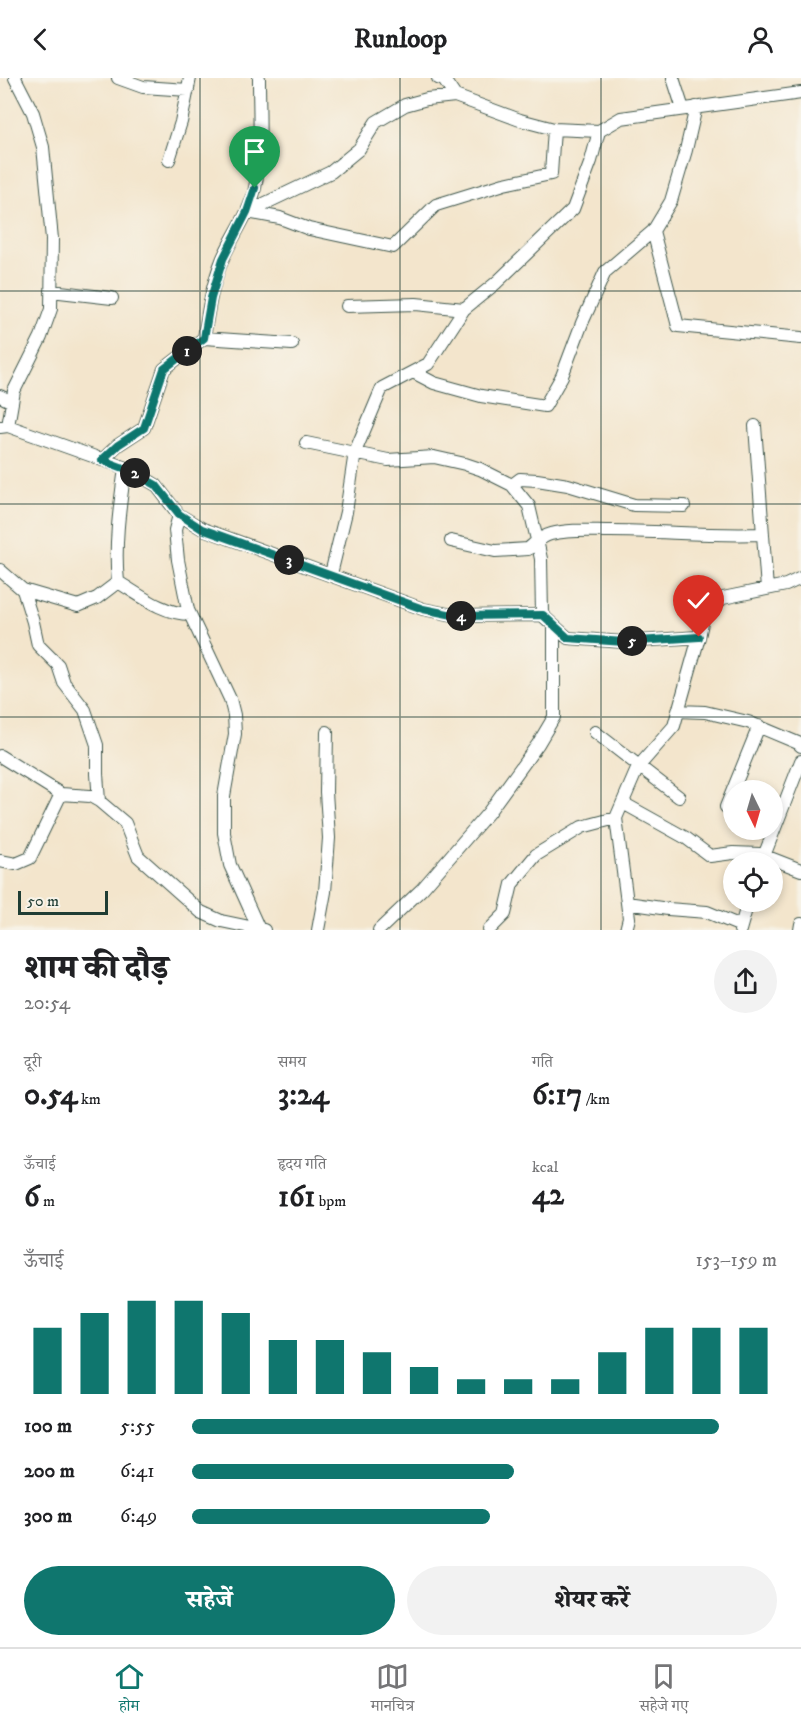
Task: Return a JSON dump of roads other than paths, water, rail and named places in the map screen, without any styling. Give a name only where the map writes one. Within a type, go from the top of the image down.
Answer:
[{"type":"street","points":[[15,78],[33,114],[43,147],[52,239],[51,309],[41,337],[14,391],[6,399],[4,426],[125,468],[156,485],[179,514],[202,529],[423,609],[458,616],[543,615]]},
{"type":"street","points":[[118,78],[143,87],[189,84],[181,122],[169,160]]},
{"type":"street","points":[[204,338],[211,298],[223,259],[247,212],[255,188],[259,78]]},
{"type":"street","points":[[438,78],[444,80],[455,96]]},
{"type":"street","points":[[413,372],[434,383],[481,396],[545,406],[562,376],[605,272],[653,231],[671,201],[686,150],[689,108],[673,78]]},
{"type":"street","points":[[247,212],[331,172],[359,149],[376,122],[405,105],[427,99],[455,96],[520,120],[554,129],[599,131],[621,118],[801,93]]},
{"type":"street","points":[[247,212],[280,218],[309,229],[393,248],[436,205],[504,184],[551,174],[554,129]]},
{"type":"street","points":[[331,574],[346,512],[355,452],[382,388],[429,364],[464,309],[496,283],[573,209],[591,161],[599,131]]},
{"type":"street","points":[[653,231],[678,326],[801,338]]},
{"type":"street","points":[[51,291],[112,298]]},
{"type":"street","points":[[347,306],[416,304],[464,309]]},
{"type":"street","points":[[102,460],[118,445],[144,428],[164,369],[204,338],[292,344]]},
{"type":"street","points":[[755,426],[766,589]]},
{"type":"street","points":[[306,442],[388,460],[434,457],[480,469],[512,485],[529,507],[542,559],[543,615],[568,638],[624,642],[699,637]]},
{"type":"street","points":[[118,582],[116,567],[119,511],[125,468]]},
{"type":"street","points":[[512,485],[520,479],[537,480],[586,490],[634,505],[684,506]]},
{"type":"street","points":[[179,514],[175,530],[178,560],[190,614],[230,699],[234,715],[235,734],[224,796],[224,833],[230,865],[262,929]]},
{"type":"street","points":[[451,541],[495,551],[528,549],[537,540],[550,534],[578,531],[762,534]]},
{"type":"street","points":[[0,570],[22,590],[78,606],[97,598],[118,582]]},
{"type":"street","points":[[626,930],[629,918],[616,818],[638,767],[674,726],[705,614],[723,598],[786,585],[801,578]]},
{"type":"street","points":[[118,582],[162,608],[179,614],[190,614]]},
{"type":"street","points":[[22,590],[38,645],[58,665],[64,683],[85,710],[97,745],[99,801]]},
{"type":"street","points":[[379,930],[422,889],[488,813],[538,744],[554,717],[554,626]]},
{"type":"street","points":[[678,711],[705,712],[748,722],[801,746]]},
{"type":"street","points":[[737,780],[759,726]]},
{"type":"street","points":[[318,930],[325,892],[328,838],[327,732]]},
{"type":"street","points":[[595,732],[679,797]]},
{"type":"street","points":[[0,756],[61,794],[90,796],[99,801],[125,823],[138,856],[201,912],[221,921],[262,929]]},
{"type":"street","points":[[763,852],[801,761]]},
{"type":"street","points":[[0,861],[16,864],[30,858],[61,794]]},
{"type":"street","points":[[623,803],[686,838],[710,856],[723,854]]},
{"type":"street","points":[[489,930],[505,914],[512,884],[536,855],[582,827],[616,818]]},
{"type":"street","points":[[783,865],[801,870]]},
{"type":"street","points":[[627,903],[707,912],[740,928],[745,912]]},
{"type":"street","points":[[800,930],[801,924]]}]
